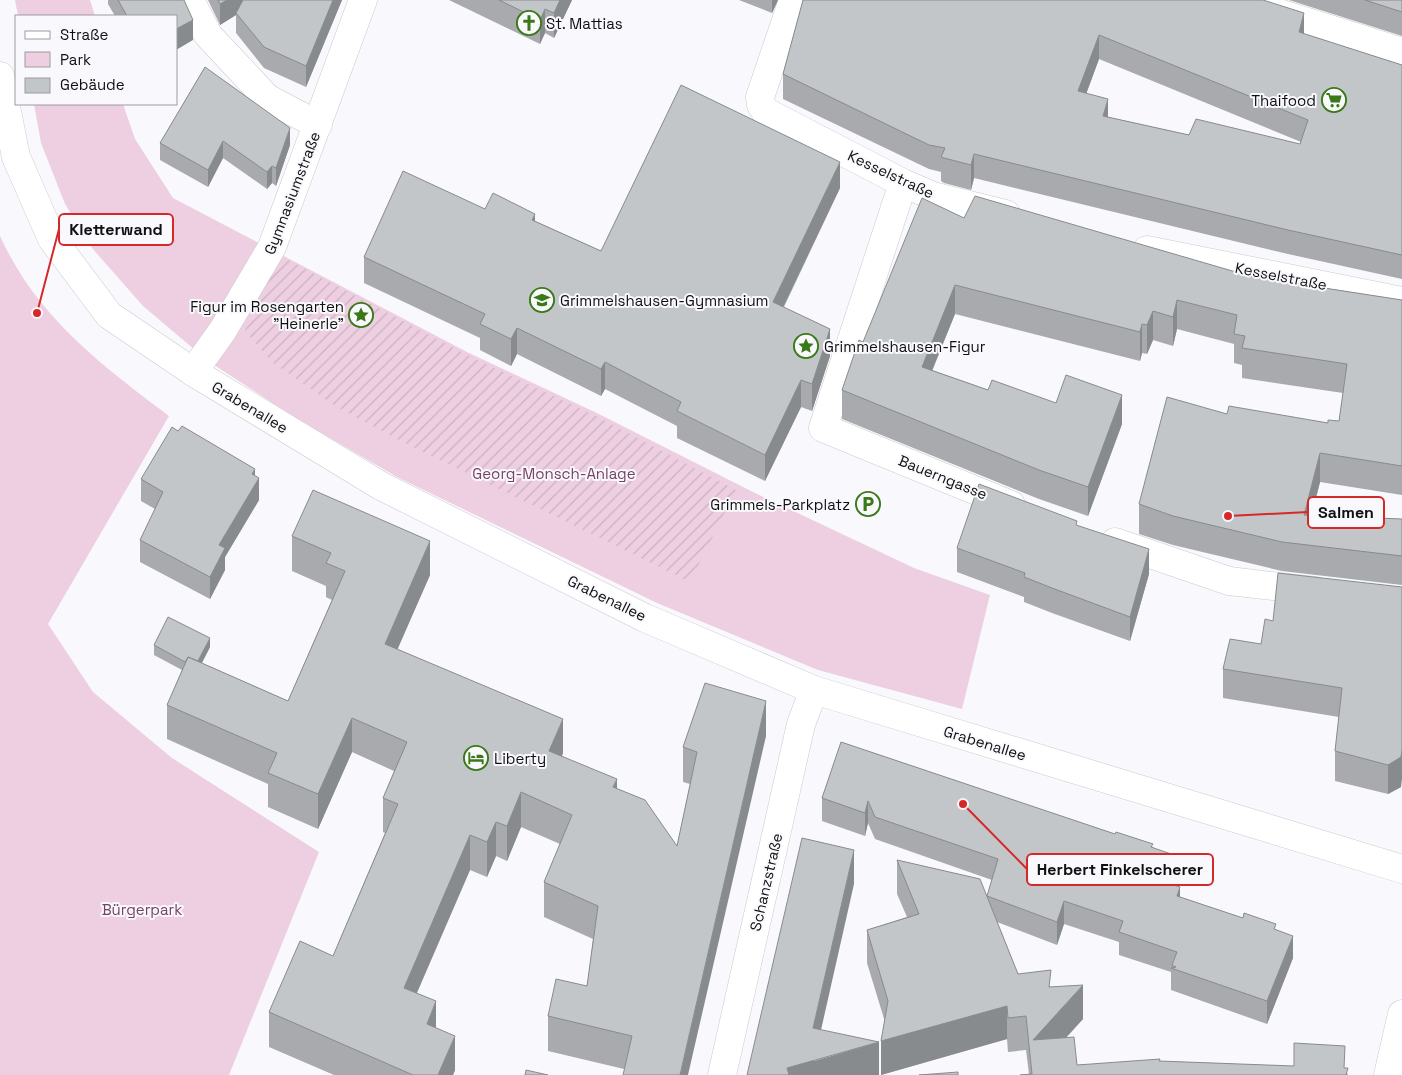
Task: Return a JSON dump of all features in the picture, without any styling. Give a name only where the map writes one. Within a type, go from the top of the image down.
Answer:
[{"type":"street","points":[[190,0],[208,35],[267,98],[318,125]]},
{"type":"street","name":"Gymnasiumstraße","points":[[192,372],[223,330],[272,247],[363,0]]},
{"type":"street","name":"Kesselstraße","points":[[793,0],[760,97],[761,105],[766,112],[903,183],[933,196],[1027,220]]},
{"type":"street","points":[[1238,0],[1402,52]]},
{"type":"street","name":"Grabenallee","points":[[0,76],[16,157],[52,239],[109,315],[192,372],[381,486],[645,618],[814,690],[1402,869]]},
{"type":"street","name":"Bauerngasse","points":[[903,183],[823,428],[1034,514]]},
{"type":"street","name":"Kesselstraße","points":[[1122,244],[1402,301]]},
{"type":"street","points":[[1090,533],[1228,581],[1344,594]]},
{"type":"street","name":"Schanzstraße","points":[[722,1075],[801,724],[814,690]]},
{"type":"street","points":[[1388,1075],[1402,1014]]},
{"type":"green space","points":[[15,0],[90,0],[95,15],[18,15]]},
{"type":"green space","name":"Georg-Monsch-Anlage","points":[[34,105],[123,105],[135,139],[173,198],[469,353],[599,414],[751,491],[914,568],[990,595],[962,709],[818,670],[657,603],[397,477],[294,417],[208,361],[143,306],[92,248],[65,204],[41,143]]},
{"type":"green space","name":"Bürgerpark","points":[[0,236],[15,265],[32,291],[72,337],[95,358],[169,416],[48,624],[93,692],[172,758],[319,852],[229,1075],[0,1075]]},
{"type":"green space","points":[[273,252],[469,356],[596,416],[736,490],[690,582],[403,442],[335,406],[272,362],[245,331]]},
{"type":"building","points":[[118,0],[184,0],[193,20],[178,28],[178,15],[126,15]]},
{"type":"building","points":[[218,0],[227,0],[220,4]]},
{"type":"building","points":[[243,0],[333,0],[306,66],[264,47],[236,13]]},
{"type":"building","points":[[499,0],[560,0],[554,13],[545,9],[540,20]]},
{"type":"building","points":[[803,0],[1263,0],[1304,13],[1299,32],[1402,65],[1402,255],[1288,230],[974,154],[971,165],[944,158],[941,157],[945,148],[929,145],[783,74]],"holes":[[[1099,35],[1308,120],[1300,144],[1196,119],[1189,135],[1103,116],[1108,99],[1078,91]]]},
{"type":"building","points":[[1365,0],[1402,0],[1402,12]]},
{"type":"building","points":[[205,67],[290,128],[276,168],[272,166],[267,172],[223,141],[208,170],[160,143]]},
{"type":"building","name":"Grimmelshausen-Gymnasium","points":[[681,85],[840,162],[773,302],[830,329],[812,384],[801,380],[765,455],[677,411],[681,402],[605,362],[601,369],[517,328],[511,339],[480,324],[485,314],[364,257],[403,171],[485,209],[493,193],[535,214],[532,220],[601,251]]},
{"type":"building","points":[[975,196],[1253,277],[1402,300],[1402,466],[1320,453],[1304,515],[1402,519],[1402,556],[1282,542],[1173,516],[1139,504],[1167,397],[1227,414],[1229,406],[1328,423],[1328,420],[1339,421],[1347,364],[1242,348],[1245,336],[1234,334],[1237,315],[1177,300],[1173,317],[1153,311],[1147,325],[1142,324],[1140,332],[955,285],[922,367],[988,390],[992,380],[1056,403],[1066,375],[1122,395],[1088,487],[1039,470],[842,390],[859,340],[863,342],[922,198],[964,218]]},
{"type":"building","points":[[182,426],[255,469],[252,474],[259,478],[219,545],[225,548],[210,577],[140,540],[163,492],[141,479],[172,427],[178,431]]},
{"type":"building","points":[[979,484],[1077,521],[1076,525],[1149,549],[1130,617],[1024,577],[1025,573],[957,548]]},
{"type":"building","points":[[313,490],[430,541],[385,644],[563,719],[549,751],[617,779],[613,787],[645,800],[677,846],[697,752],[683,747],[705,683],[766,701],[680,1075],[623,1075],[632,1036],[548,1016],[556,979],[587,986],[598,906],[544,882],[572,815],[521,792],[507,826],[496,822],[487,842],[470,835],[404,988],[436,1001],[427,1024],[455,1036],[438,1075],[413,1075],[269,1012],[300,941],[333,956],[398,804],[383,798],[407,742],[352,718],[318,794],[268,773],[277,753],[167,705],[188,657],[288,701],[345,571],[326,563],[331,553],[292,536]]},
{"type":"building","points":[[1278,573],[1402,587],[1401,757],[1388,765],[1335,751],[1342,688],[1223,669],[1230,639],[1261,644],[1265,619],[1273,621]]},
{"type":"building","points":[[168,617],[210,638],[198,661],[188,657],[185,662],[154,645]]},
{"type":"building","points":[[841,742],[1115,834],[1116,832],[1153,844],[1151,847],[1177,856],[1168,883],[1180,887],[1177,896],[1243,918],[1244,913],[1276,924],[1274,929],[1293,936],[1267,1001],[1171,968],[1176,967],[1172,965],[1177,952],[1119,932],[1123,921],[1064,901],[1057,922],[987,896],[998,859],[875,817],[868,801],[865,813],[822,798]]},
{"type":"building","points":[[802,838],[854,850],[813,1028],[879,1042],[787,1068],[789,1075],[747,1075]]},
{"type":"building","points":[[897,860],[980,879],[1018,974],[1051,970],[1049,987],[1083,985],[1033,1040],[1074,1037],[1077,1065],[1160,1059],[1159,1061],[1294,1066],[1294,1043],[1345,1046],[1344,1068],[1348,1068],[1346,1075],[1020,1075],[1032,1074],[1026,1016],[1008,1018],[1007,1006],[881,1041],[888,1001],[867,930],[919,914]]},
{"type":"building","points":[[526,1070],[548,1075],[525,1075]]},
{"type":"building","points":[[958,1072],[958,1075],[919,1075]]},
{"type":"place","name":"St. Mattias","points":[[529,23]]},
{"type":"place","name":"Thaifood","points":[[1334,100]]},
{"type":"place","name":"Grimmelshausen-Gymnasium","points":[[542,300]]},
{"type":"place","name":"Kletterwand","points":[[37,313]]},
{"type":"place","name":"Figur im Rosengarten \"Heinerle\"","points":[[361,315]]},
{"type":"place","name":"Grimmelshausen-Figur","points":[[806,346]]},
{"type":"place","name":"Grimmels-Parkplatz","points":[[868,504]]},
{"type":"place","name":"Salmen","points":[[1228,516]]},
{"type":"place","name":"Liberty","points":[[476,758]]},
{"type":"place","name":"Herbert Finkelscherer","points":[[963,804]]}]
